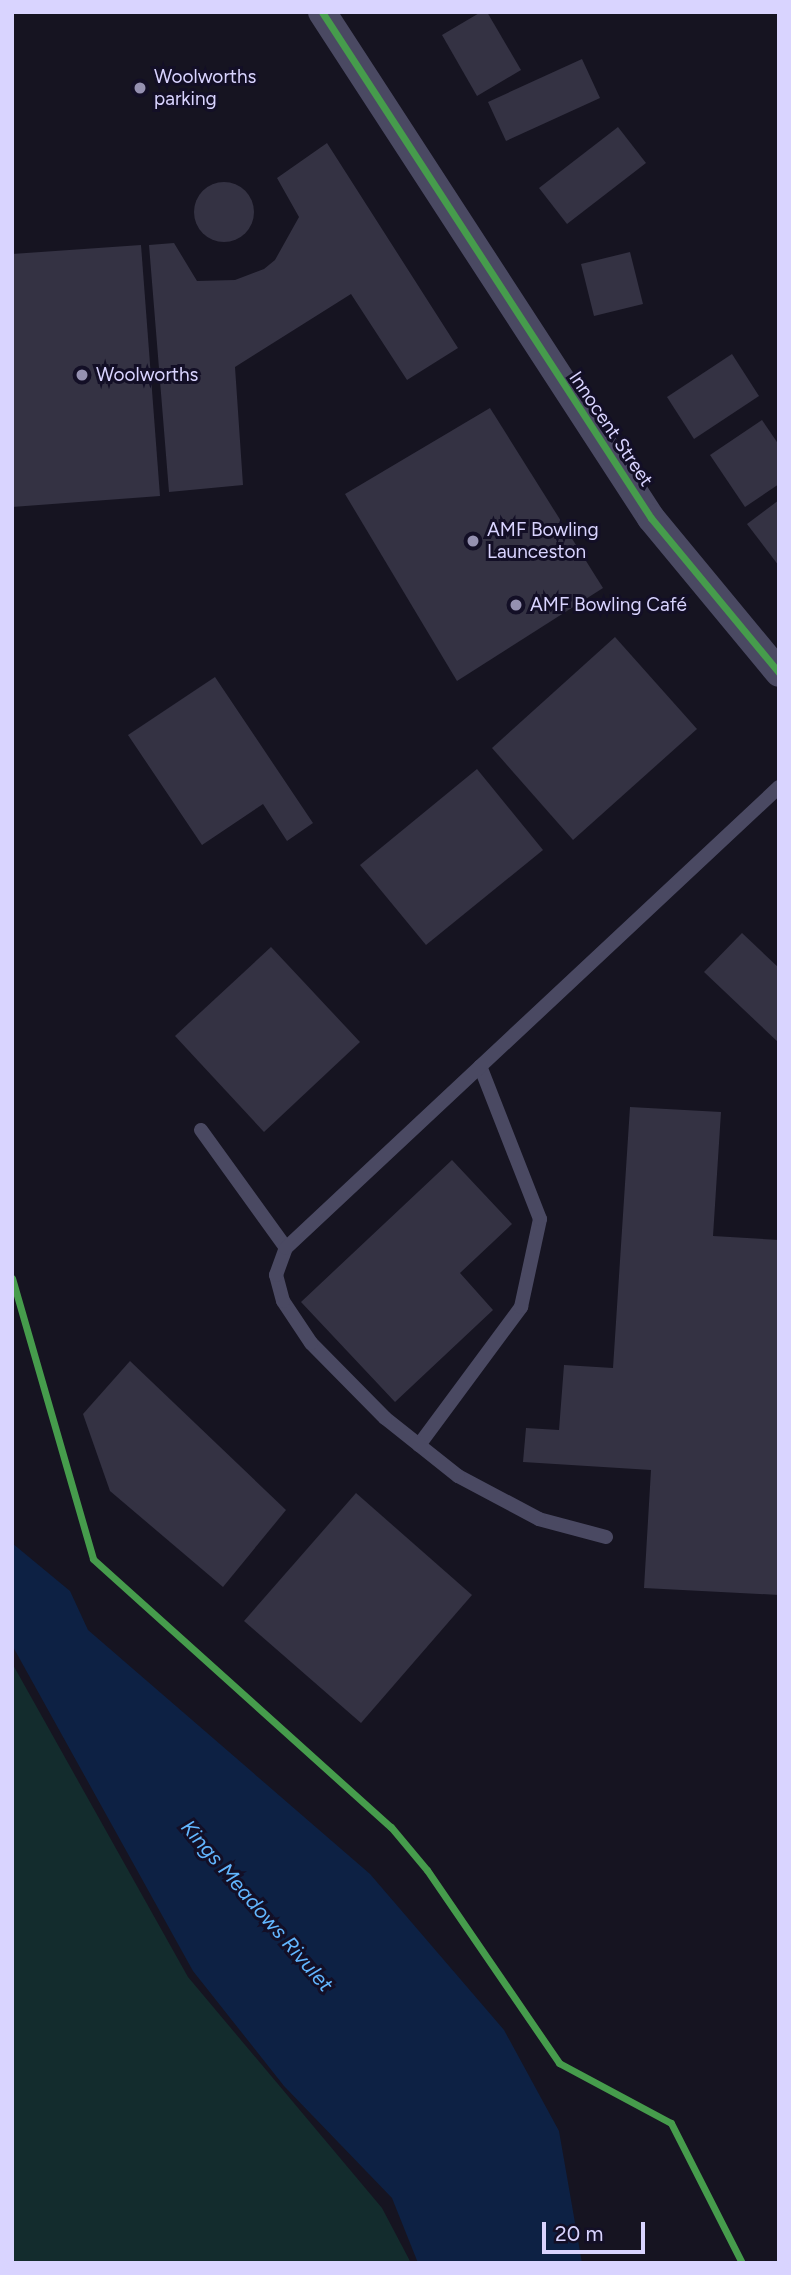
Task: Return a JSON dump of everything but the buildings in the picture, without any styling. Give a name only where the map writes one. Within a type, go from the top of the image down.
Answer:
[{"type":"street","name":"Innocent Street","points":[[322,12],[651,518],[779,673]]},
{"type":"lane","points":[[606,1537],[539,1519],[458,1476],[385,1418],[311,1343],[283,1301],[276,1275],[286,1248],[779,787]]},
{"type":"lane","points":[[419,1445],[521,1307],[540,1219],[480,1066]]},
{"type":"lane","points":[[201,1130],[286,1248]]},
{"type":"green space","points":[[12,1663],[188,1977],[382,2208],[411,2263],[12,2263]]},
{"type":"water","name":"Kings Meadows Rivulet","points":[[12,1543],[70,1591],[88,1630],[370,1874],[504,2030],[559,2131],[582,2263],[418,2263],[392,2198],[284,2086],[193,1971],[12,1645]]},
{"type":"cycle path","points":[[322,12],[651,518],[779,673]]},
{"type":"cycle path","points":[[12,1278],[93,1559],[391,1827],[427,1870],[559,2063],[671,2123],[742,2263]]},
{"type":"place","name":"Woolworths parking","points":[[140,88]]},
{"type":"place","name":"Woolworths","points":[[82,375]]},
{"type":"place","name":"AMF Bowling Launceston","points":[[473,541]]},
{"type":"place","name":"AMF Bowling Café","points":[[516,605]]}]
